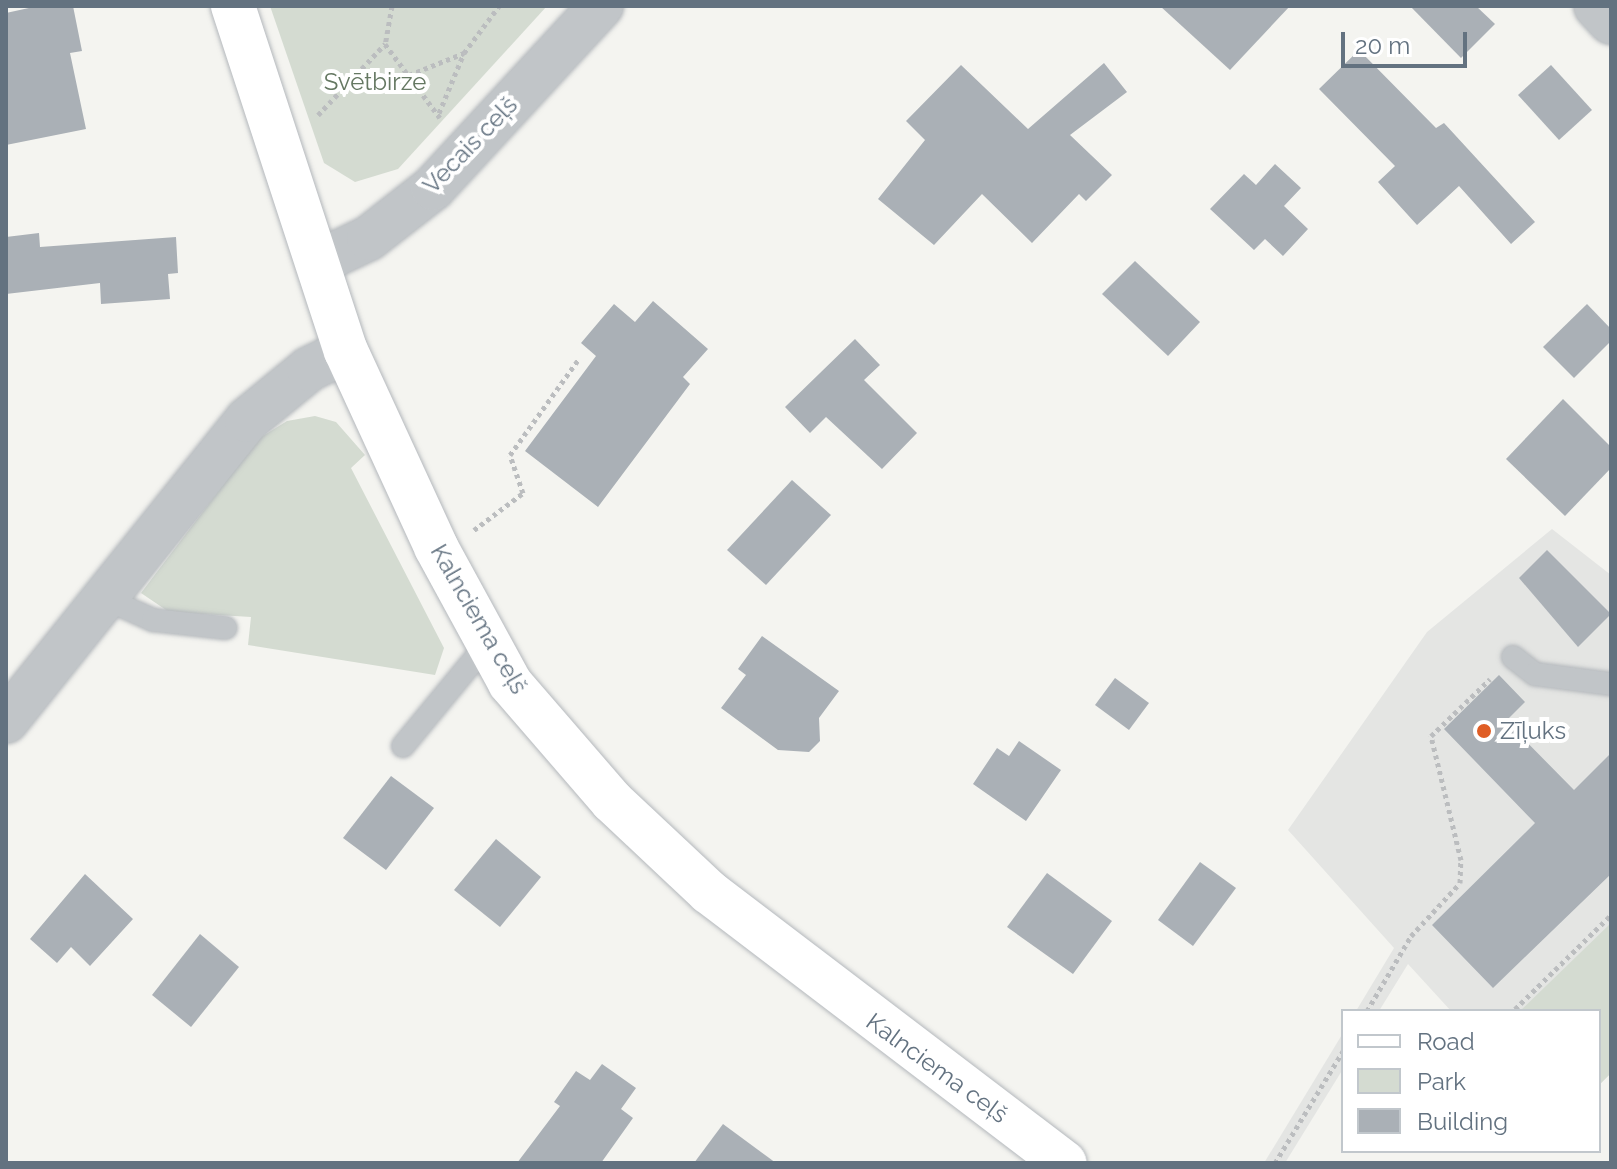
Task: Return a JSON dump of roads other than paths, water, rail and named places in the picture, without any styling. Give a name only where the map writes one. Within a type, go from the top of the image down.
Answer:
[{"type":"main road","name":"Kalnciema ceļš","points":[[233,6],[321,261],[346,351],[510,683],[612,801],[709,892],[1065,1163]]},
{"type":"street","name":"Vecais ceļš","points":[[321,261],[369,238],[458,161],[601,6]]},
{"type":"street","points":[[1596,6],[1611,22]]},
{"type":"street","points":[[6,721],[247,420],[309,369],[346,351]]},
{"type":"lane","points":[[104,598],[153,620],[226,628]]},
{"type":"lane","points":[[403,746],[488,643]]},
{"type":"lane","points":[[1513,657],[1535,674],[1611,684]]},
{"type":"place","name":"Zīļuks","points":[[1484,731]]},
{"type":"park label","name":"Svētbirze","points":[[375,82]]}]
